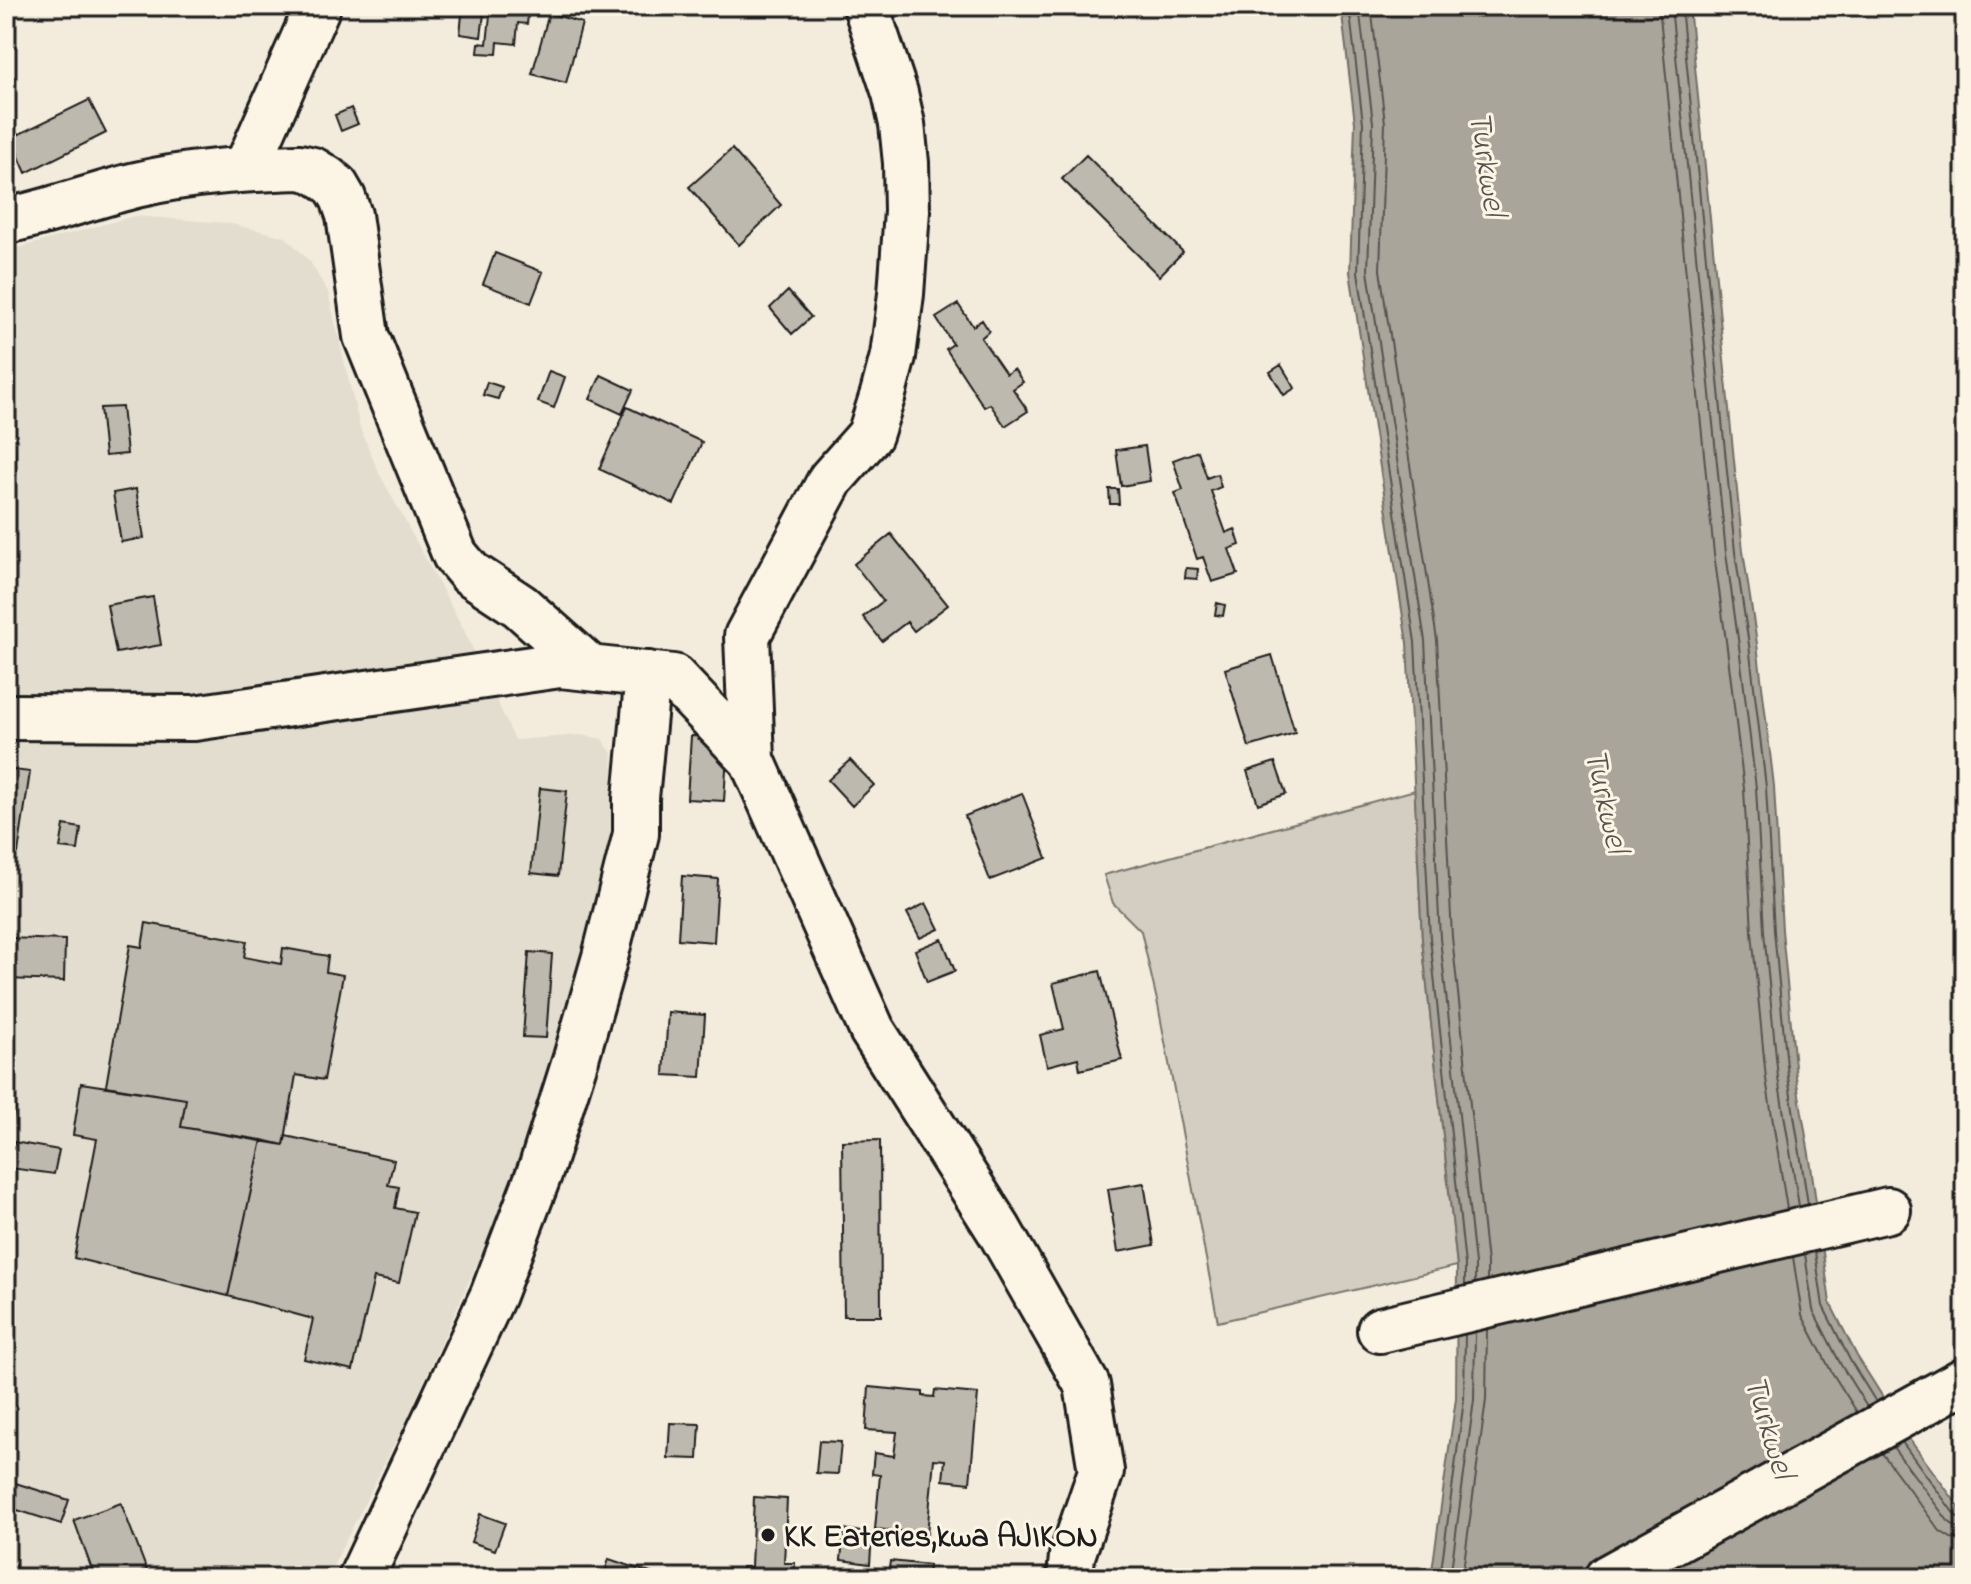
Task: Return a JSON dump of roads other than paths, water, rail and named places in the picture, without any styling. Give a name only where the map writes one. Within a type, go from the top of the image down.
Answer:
[{"type":"main road","points":[[246,169],[318,6]]},
{"type":"main road","points":[[752,760],[747,636],[831,479],[870,435],[893,356],[907,211],[906,163],[895,93],[866,6]]},
{"type":"main road","points":[[6,221],[45,213],[136,185],[211,171],[300,167],[313,170],[336,186],[349,215],[366,336],[455,555],[470,573],[520,606],[590,668]]},
{"type":"main road","points":[[6,717],[194,718],[560,665],[673,677],[752,760],[872,1030],[999,1230],[1087,1385],[1101,1471],[1072,1556],[1070,1578]]},
{"type":"main road","points":[[361,1578],[493,1295],[542,1166],[572,1072],[636,834],[637,784],[648,674]]},
{"type":"main road","points":[[1380,1330],[1888,1210]]},
{"type":"main road","points":[[1607,1578],[1965,1380]]},
{"type":"water","name":"Turkwel","points":[[1341,6],[1689,6],[1743,551],[1774,786],[1782,930],[1796,1077],[1830,1303],[1857,1356],[1910,1440],[1965,1515],[1965,1578],[1431,1578],[1456,1398],[1457,1266],[1422,939],[1407,643],[1350,272],[1355,123]]},
{"type":"place","name":"KK Eateries,kwa AJIKON","points":[[768,1535]]}]
